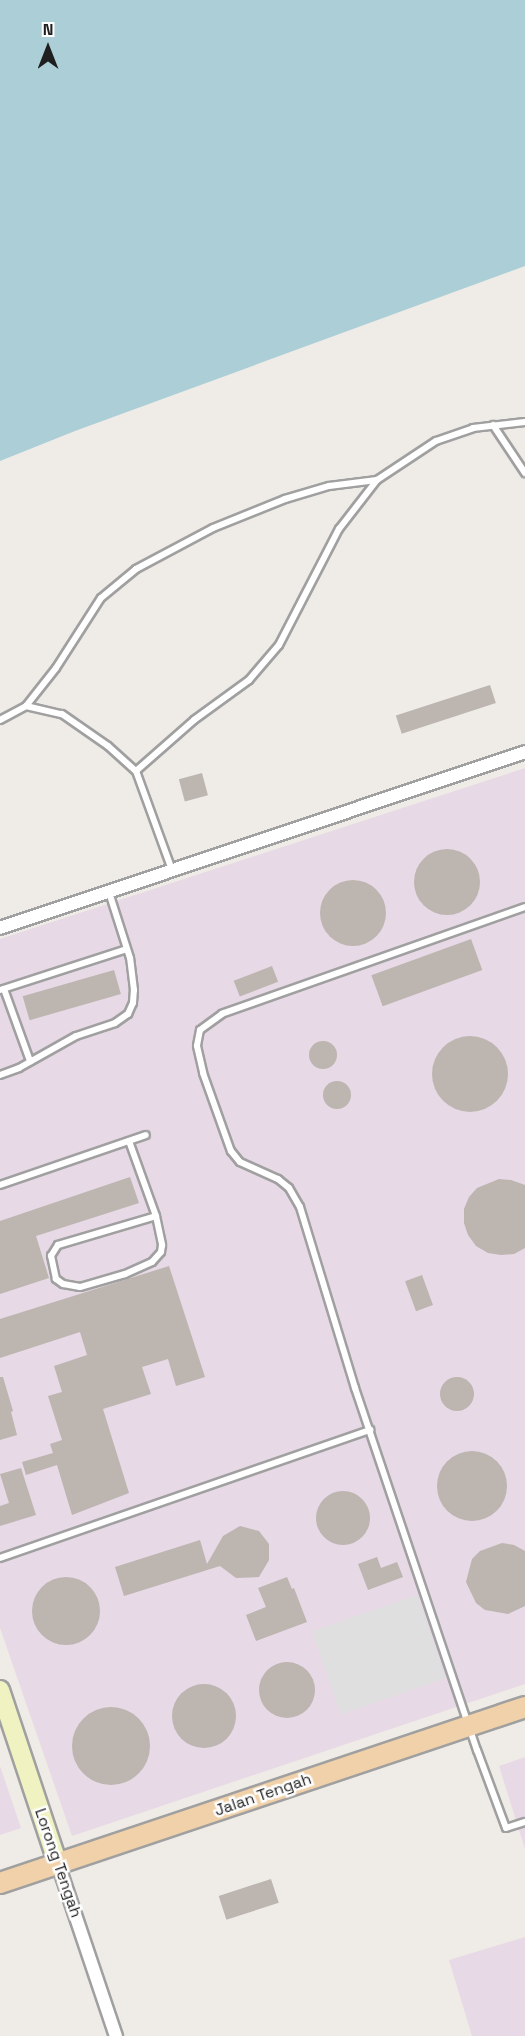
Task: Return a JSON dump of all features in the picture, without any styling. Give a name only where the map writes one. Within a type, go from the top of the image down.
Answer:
[{"type":"main road","name":"Jalan Tengah","points":[[0,1883],[525,1707]]},
{"type":"street","points":[[0,928],[525,752]]},
{"type":"street","name":"Lorong Tengah","points":[[0,1690],[116,2036]]},
{"type":"lane","points":[[136,771],[194,720],[249,680],[279,645],[339,529],[377,480],[436,441],[473,428],[525,423]]},
{"type":"lane","points":[[493,425],[525,473]]},
{"type":"lane","points":[[2,719],[26,706],[56,668],[100,598],[136,569],[213,528],[285,499],[329,486],[377,480]]},
{"type":"lane","points":[[26,706],[62,714],[108,746],[136,771],[172,870]]},
{"type":"lane","points":[[0,1075],[76,1036],[115,1023],[128,1014],[133,1003],[134,990],[127,949],[109,891]]},
{"type":"lane","points":[[525,907],[222,1014],[200,1030],[197,1046],[203,1073],[231,1151],[240,1162],[278,1179],[289,1188],[300,1207],[370,1430],[468,1726],[506,1828],[525,1822]]},
{"type":"lane","points":[[30,1061],[2,989],[127,949]]},
{"type":"lane","points":[[0,1185],[147,1135]]},
{"type":"lane","points":[[129,1141],[156,1216],[162,1245],[161,1252],[152,1262],[125,1274],[80,1287],[63,1284],[57,1278],[51,1256],[58,1245],[156,1216]]},
{"type":"lane","points":[[0,1558],[370,1430]]},
{"type":"shaded area","points":[[525,768],[525,1684],[72,1836],[0,1628],[0,939]]},
{"type":"shaded area","points":[[417,1595],[446,1678],[341,1714],[312,1631]]},
{"type":"shaded area","points":[[525,1757],[525,1849],[499,1766]]},
{"type":"shaded area","points":[[0,1766],[21,1828],[0,1835]]},
{"type":"shaded area","points":[[525,1937],[525,2036],[472,2036],[449,1960]]},
{"type":"water","points":[[0,0],[525,0],[525,266],[75,431],[0,461]]},
{"type":"building","points":[[490,685],[496,703],[402,734],[396,716]]},
{"type":"building","points":[[202,773],[208,795],[185,801],[179,779]]},
{"type":"building","points":[[447,849],[460,851],[470,859],[478,869],[480,882],[478,895],[470,905],[460,913],[447,915],[434,913],[424,905],[416,895],[414,882],[416,869],[424,859],[434,851]]},
{"type":"building","points":[[359,880],[377,889],[384,900],[386,913],[384,926],[377,937],[366,944],[347,946],[329,937],[322,926],[320,907],[329,889],[340,882]]},
{"type":"building","points":[[471,939],[482,970],[383,1006],[371,975]]},
{"type":"building","points":[[272,966],[278,982],[240,997],[234,981]]},
{"type":"building","points":[[114,970],[121,994],[30,1020],[23,996]]},
{"type":"building","points":[[463,1036],[477,1036],[491,1042],[502,1053],[508,1067],[505,1089],[497,1101],[477,1112],[463,1112],[449,1106],[438,1095],[432,1081],[432,1067],[438,1053],[449,1042]]},
{"type":"building","points":[[323,1041],[333,1045],[337,1055],[333,1065],[323,1069],[313,1065],[309,1055],[313,1045]]},
{"type":"building","points":[[337,1081],[347,1085],[351,1095],[347,1105],[337,1109],[327,1105],[323,1095],[327,1085]]},
{"type":"building","points":[[130,1177],[139,1203],[36,1236],[49,1278],[0,1294],[0,1221]]},
{"type":"building","points":[[499,1179],[525,1185],[525,1248],[514,1254],[488,1253],[476,1246],[468,1235],[464,1223],[464,1209],[469,1197],[477,1188]]},
{"type":"building","points":[[169,1266],[205,1377],[176,1386],[168,1359],[142,1367],[151,1394],[103,1409],[129,1493],[72,1515],[57,1465],[26,1475],[22,1462],[53,1453],[50,1444],[62,1440],[48,1396],[62,1392],[54,1366],[87,1355],[80,1332],[0,1358],[0,1319]]},
{"type":"building","points":[[422,1275],[433,1305],[416,1311],[405,1281]]},
{"type":"building","points":[[0,1377],[3,1377],[13,1411],[11,1412],[17,1435],[0,1440]]},
{"type":"building","points":[[457,1377],[469,1382],[474,1394],[469,1406],[457,1411],[445,1406],[440,1394],[445,1382]]},
{"type":"building","points":[[472,1451],[491,1457],[501,1467],[507,1486],[501,1505],[491,1515],[472,1521],[453,1515],[443,1505],[437,1486],[443,1467],[453,1457]]},
{"type":"building","points":[[21,1468],[36,1515],[0,1526],[0,1506],[9,1503],[0,1474]]},
{"type":"building","points":[[343,1491],[353,1493],[362,1499],[368,1508],[370,1518],[368,1528],[362,1537],[353,1543],[343,1545],[333,1543],[324,1537],[318,1528],[316,1518],[318,1508],[324,1499],[333,1493]]},
{"type":"building","points":[[240,1526],[259,1531],[269,1544],[269,1560],[259,1577],[236,1578],[220,1566],[124,1596],[115,1567],[200,1540],[207,1564],[223,1536]]},
{"type":"building","points":[[502,1543],[514,1545],[525,1551],[525,1606],[508,1614],[485,1610],[476,1603],[466,1582],[472,1559],[480,1551]]},
{"type":"building","points":[[377,1557],[381,1568],[397,1562],[403,1577],[368,1590],[358,1564]]},
{"type":"building","points":[[59,1577],[73,1577],[85,1582],[95,1592],[100,1611],[95,1630],[85,1640],[73,1645],[59,1645],[47,1640],[37,1630],[32,1618],[32,1604],[37,1592],[47,1582]]},
{"type":"building","points":[[287,1577],[292,1589],[294,1588],[307,1622],[256,1641],[246,1615],[266,1607],[258,1588]]},
{"type":"building","points":[[281,1662],[293,1662],[303,1666],[311,1674],[315,1690],[311,1706],[303,1714],[293,1718],[281,1718],[271,1714],[263,1706],[259,1696],[259,1684],[263,1674],[271,1666]]},
{"type":"building","points":[[198,1684],[210,1684],[227,1693],[234,1704],[236,1716],[234,1728],[227,1739],[210,1748],[198,1748],[186,1743],[177,1734],[172,1722],[172,1710],[177,1698],[186,1689]]},
{"type":"building","points":[[111,1707],[126,1710],[143,1724],[150,1746],[147,1761],[133,1778],[111,1785],[96,1782],[79,1768],[72,1746],[75,1731],[89,1714]]},
{"type":"building","points":[[271,1879],[279,1903],[226,1920],[219,1896]]}]
